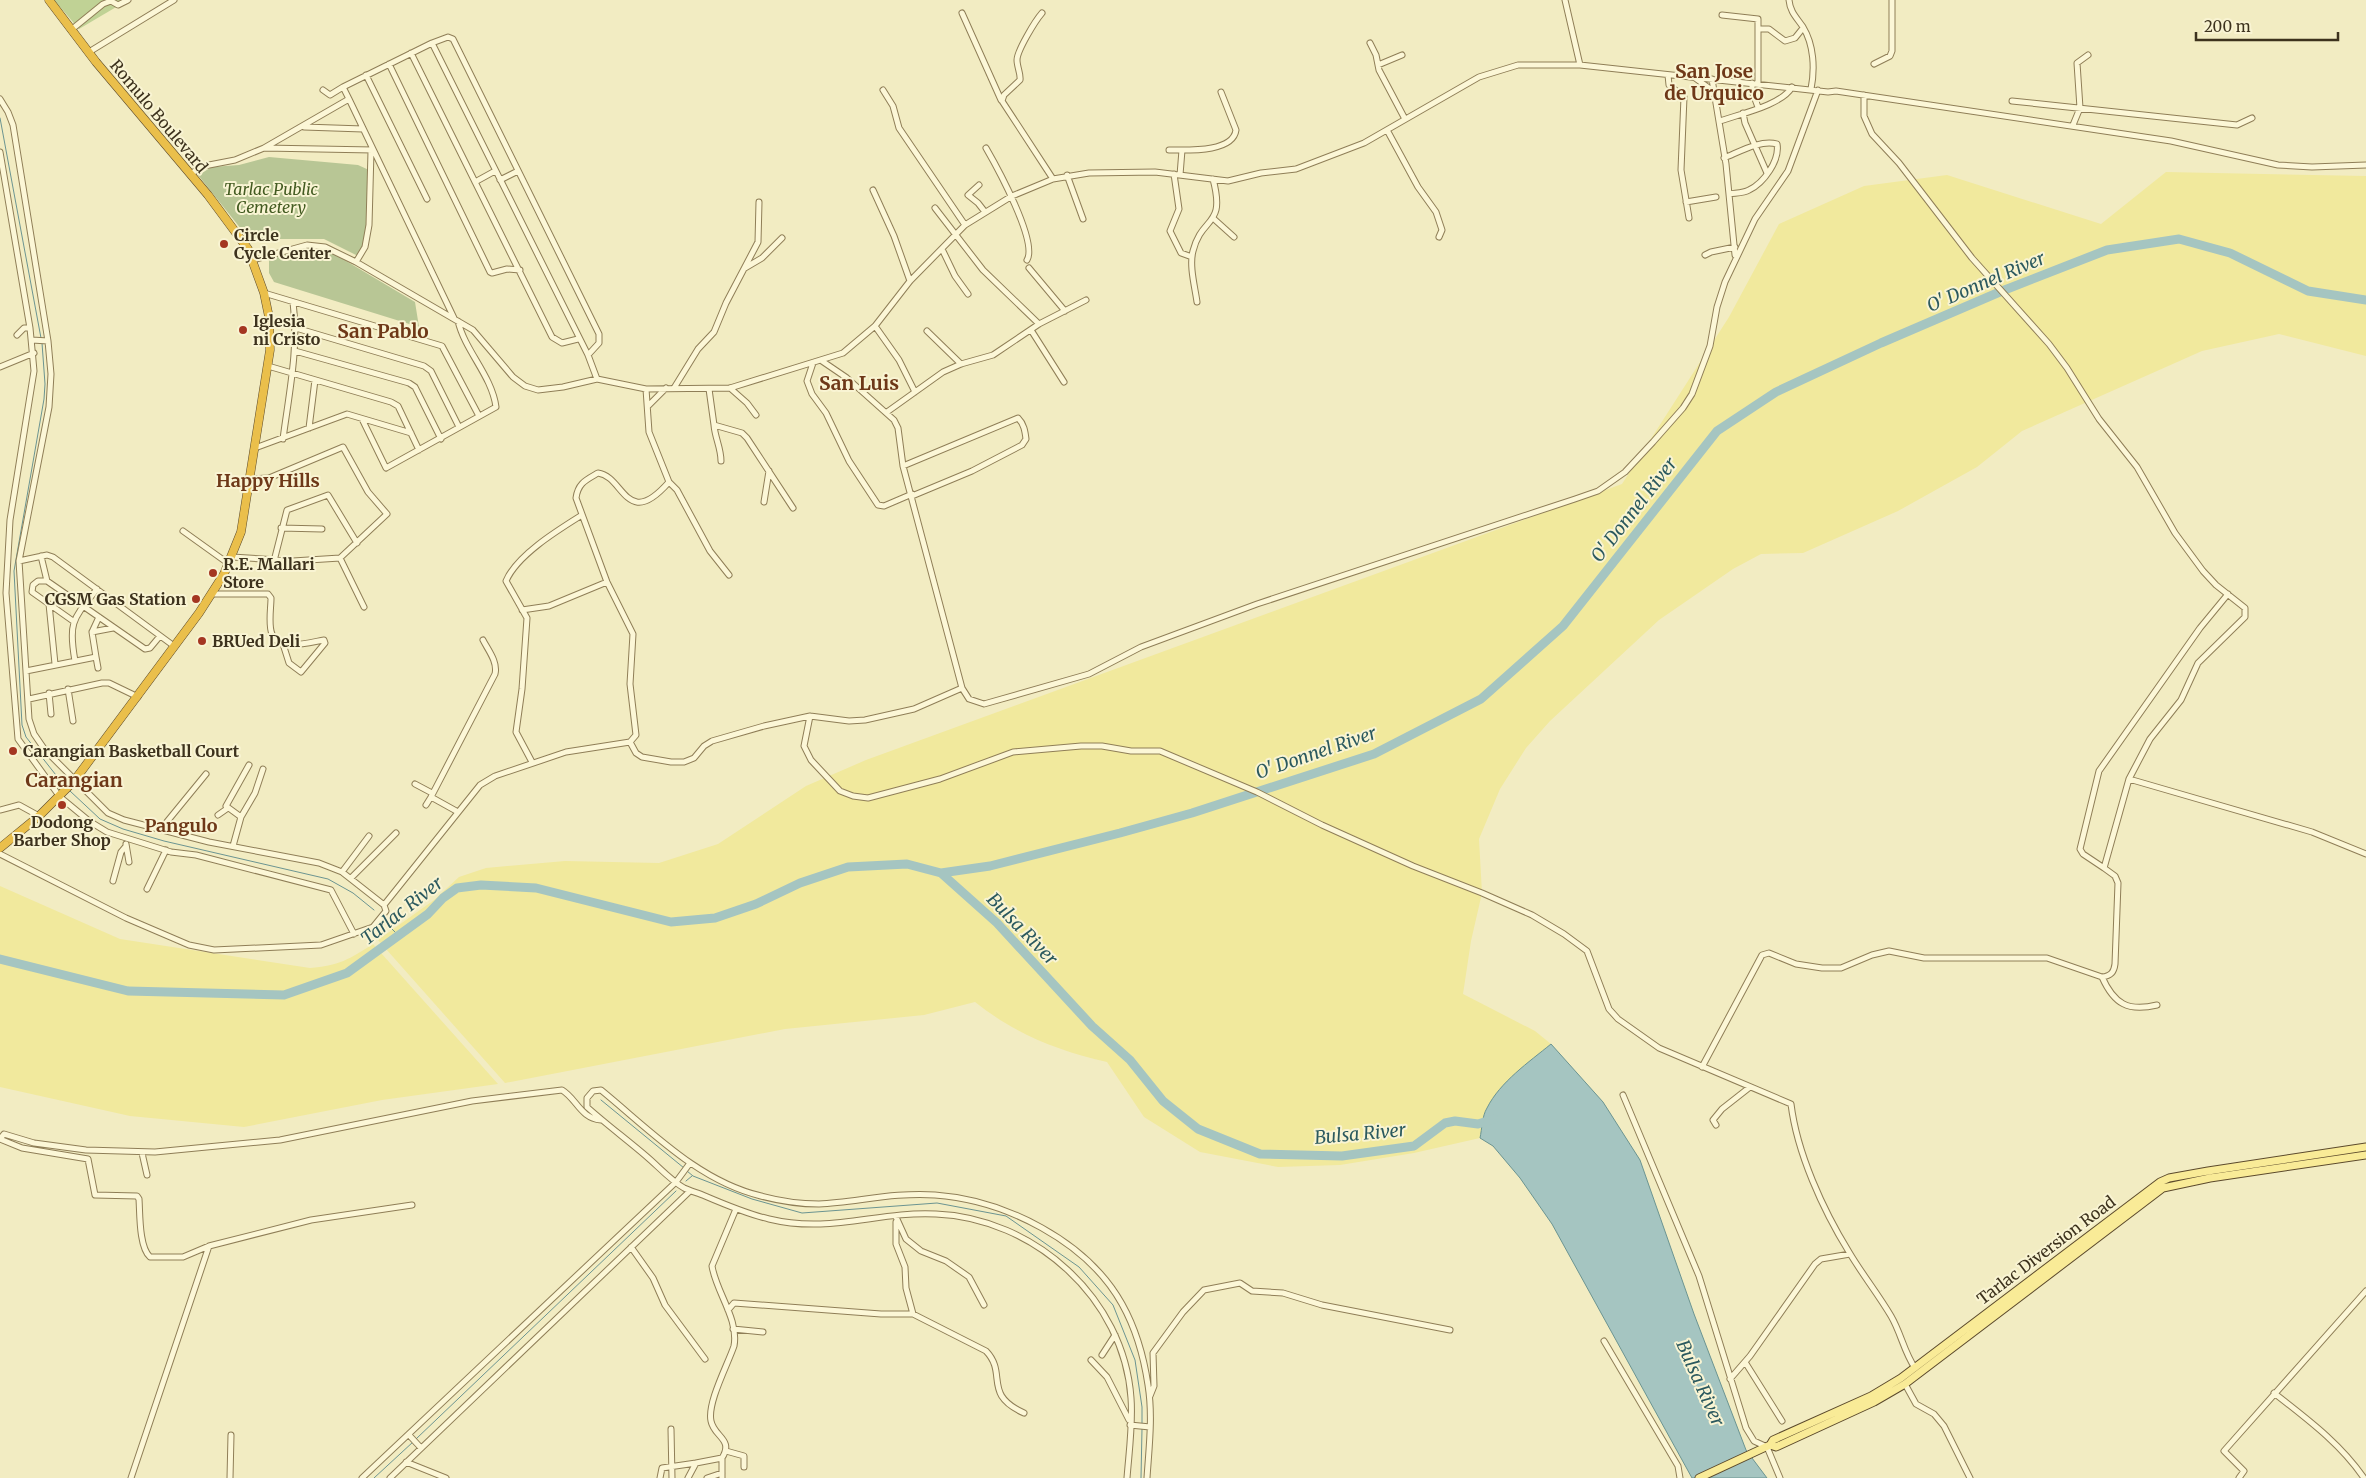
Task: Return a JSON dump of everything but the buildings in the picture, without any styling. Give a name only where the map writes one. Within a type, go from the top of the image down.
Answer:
[{"type":"highway","name":"Romulo Boulevard","points":[[0,849],[40,816],[74,781],[138,697],[212,594],[231,560],[241,532],[268,366],[269,318],[264,293],[253,260],[238,233],[48,0]]},
{"type":"main road","name":"Tarlac Diversion Road","points":[[1917,1371],[2160,1182],[2201,1172],[2366,1147]]},
{"type":"main road","name":"Tarlac Diversion Road","points":[[1699,1478],[1767,1447],[1773,1440],[1903,1381],[2163,1188],[2210,1178],[2366,1155]]},
{"type":"street","points":[[71,30],[103,4],[111,2],[118,5],[128,0]]},
{"type":"street","points":[[89,52],[174,0]]},
{"type":"street","points":[[1565,0],[1580,65]]},
{"type":"street","points":[[1789,0],[1790,8],[1803,28],[1813,56],[1811,89]]},
{"type":"street","points":[[1874,64],[1890,56],[1892,51],[1892,0]]},
{"type":"street","points":[[962,13],[1002,101],[1053,179]]},
{"type":"street","points":[[1002,101],[1004,95],[1020,80],[1017,57],[1027,40],[1031,26],[1042,13]]},
{"type":"street","points":[[1722,15],[1756,18],[1758,29],[1755,83],[1752,91],[1758,107]]},
{"type":"street","points":[[1758,29],[1769,29],[1785,41],[1795,38],[1803,28]]},
{"type":"street","points":[[323,90],[330,95],[432,43],[448,37],[453,39],[599,334],[599,343],[588,355]]},
{"type":"street","points":[[432,43],[474,124],[495,172],[578,339],[588,355],[597,379]]},
{"type":"street","points":[[1370,43],[1379,70],[1406,120]]},
{"type":"street","points":[[411,53],[555,340],[562,343],[578,339]]},
{"type":"street","points":[[1378,64],[1402,55]]},
{"type":"street","points":[[2073,125],[2080,108],[2077,66],[2088,55]]},
{"type":"street","points":[[388,64],[490,272],[507,268],[520,270]]},
{"type":"street","points":[[253,260],[314,244],[325,247],[356,262],[479,334],[508,372],[525,386],[538,390],[563,387],[597,379],[646,389],[709,389],[730,388],[843,353],[874,326],[910,281],[965,225],[1012,196],[1053,179],[1066,175],[1130,172],[1228,181],[1261,172],[1296,170],[1346,151],[1406,120],[1471,82],[1507,67],[1518,65],[1580,65],[1828,92],[1836,91],[2171,141],[2278,164],[2312,168],[2366,165]]},
{"type":"street","points":[[366,75],[426,199]]},
{"type":"street","points":[[1668,75],[1669,85],[1684,97],[1681,170],[1689,218]]},
{"type":"street","points":[[1694,78],[1709,88],[1716,98]]},
{"type":"street","points":[[1712,79],[1730,194],[1736,257]]},
{"type":"street","points":[[343,87],[496,404],[496,407],[386,468],[362,419]]},
{"type":"street","points":[[1720,121],[1784,96],[1792,87]]},
{"type":"street","points":[[883,90],[893,106],[897,126],[965,225]]},
{"type":"street","points":[[822,361],[847,378],[886,412],[898,428],[903,466],[962,688],[969,699],[984,704],[1094,673],[1141,647],[1257,604],[1598,491],[1624,472],[1683,408],[1692,394],[1710,346],[1721,294],[1736,257],[1755,219],[1788,171],[1818,90]]},
{"type":"street","points":[[1169,150],[1219,147],[1228,143],[1235,134],[1233,123],[1221,92]]},
{"type":"street","points":[[1864,95],[1864,116],[1872,134],[1899,163],[1972,258],[2049,344],[2067,368],[2099,419],[2136,467],[2188,551],[2211,580],[2245,608],[2246,615],[2198,663],[2182,700],[2150,739],[2129,779],[2104,868]]},
{"type":"street","points":[[190,174],[204,166],[235,160],[264,148],[349,98]]},
{"type":"street","points":[[0,99],[13,125],[48,341],[51,374],[50,407],[19,561],[28,698],[34,734],[45,750],[74,781],[108,813],[124,820],[162,830],[319,862],[351,878],[384,905],[386,911],[384,916],[373,927],[315,946],[214,950],[189,945],[126,918],[0,849]]},
{"type":"street","points":[[2012,101],[2237,125],[2252,118]]},
{"type":"street","points":[[1743,112],[1745,124],[1767,173]]},
{"type":"street","points":[[302,126],[363,128]]},
{"type":"street","points":[[1387,130],[1418,187],[1436,212],[1442,230],[1439,237]]},
{"type":"street","points":[[1724,158],[1755,146],[1770,143],[1777,144],[1776,159],[1767,173],[1752,189],[1730,194]]},
{"type":"street","points":[[264,148],[372,150]]},
{"type":"street","points":[[986,148],[1012,196],[1028,246],[1029,256],[1027,260]]},
{"type":"street","points":[[356,262],[365,247],[369,225],[372,150]]},
{"type":"street","points":[[1182,150],[1177,175],[1179,209],[1170,231],[1181,252],[1192,258]]},
{"type":"street","points":[[0,152],[34,353],[34,371],[10,520],[6,593],[18,739],[60,797],[89,821],[107,832],[166,850],[196,855],[315,884],[331,890],[354,934]]},
{"type":"street","points":[[500,180],[518,171]]},
{"type":"street","points":[[475,182],[495,172]]},
{"type":"street","points":[[1066,175],[1082,219]]},
{"type":"street","points":[[1197,302],[1192,258],[1193,250],[1200,234],[1214,219],[1217,205],[1213,179]]},
{"type":"street","points":[[979,185],[968,195],[985,212]]},
{"type":"street","points":[[873,190],[894,236],[910,281]]},
{"type":"street","points":[[1686,202],[1716,197]]},
{"type":"street","points":[[674,388],[698,349],[714,332],[758,242],[759,202]]},
{"type":"street","points":[[935,208],[983,270],[1039,324]]},
{"type":"street","points":[[1214,219],[1234,237]]},
{"type":"street","points":[[745,268],[762,258],[782,238]]},
{"type":"street","points":[[1704,255],[1735,247]]},
{"type":"street","points":[[942,249],[955,276],[968,294]]},
{"type":"street","points":[[1029,268],[1065,310]]},
{"type":"street","points":[[264,293],[442,346],[479,416]]},
{"type":"street","points":[[886,412],[933,379],[961,364],[993,355],[1039,324],[1086,300]]},
{"type":"street","points":[[283,439],[295,351],[296,328],[293,302]]},
{"type":"street","points":[[874,326],[898,360],[915,392]]},
{"type":"street","points":[[17,335],[24,328],[30,328]]},
{"type":"street","points":[[296,328],[424,366],[431,371],[459,427]]},
{"type":"street","points":[[927,330],[961,364]]},
{"type":"street","points":[[1031,330],[1064,382]]},
{"type":"street","points":[[32,340],[48,341]]},
{"type":"street","points":[[295,351],[409,383],[414,388],[441,439]]},
{"type":"street","points":[[0,367],[34,353]]},
{"type":"street","points":[[813,363],[807,381],[812,394],[826,413],[849,461],[878,505],[884,506],[972,471],[1022,445],[1026,439],[1025,431],[1022,422],[1018,418],[903,466]]},
{"type":"street","points":[[268,366],[391,402],[398,406],[419,450]]},
{"type":"street","points":[[308,428],[315,380]]},
{"type":"street","points":[[648,406],[666,388]]},
{"type":"street","points":[[730,388],[747,403],[756,415]]},
{"type":"street","points":[[646,389],[649,432],[669,482],[677,490],[710,551],[729,575]]},
{"type":"street","points":[[709,389],[715,438],[721,450],[721,461]]},
{"type":"street","points":[[255,448],[283,439],[342,414],[353,414],[362,419],[411,434]]},
{"type":"street","points":[[714,425],[742,434],[747,438],[793,508]]},
{"type":"street","points":[[183,531],[231,560],[274,561],[340,558],[387,514],[368,492],[343,447],[269,478],[250,478]]},
{"type":"street","points":[[764,502],[769,471]]},
{"type":"street","points":[[384,905],[480,785],[494,776],[532,762],[566,752],[630,742],[636,735],[637,728],[630,699],[633,634],[607,582],[576,498],[577,490],[582,482],[598,473],[607,476],[624,496],[634,501],[647,500],[659,493],[669,482]]},
{"type":"street","points":[[274,561],[287,510],[328,495],[357,543]]},
{"type":"street","points":[[532,762],[516,732],[522,689],[527,618],[506,581],[509,574],[536,548],[582,515]]},
{"type":"street","points":[[281,528],[322,529]]},
{"type":"street","points":[[19,561],[47,555],[53,557],[174,646]]},
{"type":"street","points":[[41,556],[47,581]]},
{"type":"street","points":[[340,558],[364,607]]},
{"type":"street","points":[[73,621],[32,592],[32,588],[38,581],[47,581],[145,649],[150,648],[160,636]]},
{"type":"street","points":[[522,610],[549,606],[607,582]]},
{"type":"street","points":[[75,661],[71,631],[73,621],[97,589]]},
{"type":"street","points":[[212,594],[268,594],[271,598],[272,634],[283,644],[289,663],[301,672],[325,643],[324,640],[283,644]]},
{"type":"street","points":[[1702,1067],[1762,955],[1765,953],[1770,953],[1796,964],[1822,968],[1841,968],[1872,955],[1889,951],[1924,958],[2047,958],[2102,977],[2109,976],[2114,970],[2115,964],[2118,883],[2115,876],[2083,854],[2080,849],[2098,771],[2200,628],[2228,594]]},
{"type":"street","points":[[49,604],[55,664]]},
{"type":"street","points":[[98,668],[92,632],[99,617]]},
{"type":"street","points":[[92,632],[113,628]]},
{"type":"street","points":[[426,805],[495,674],[497,668],[483,640]]},
{"type":"street","points":[[26,670],[96,657]]},
{"type":"street","points":[[28,698],[95,683],[109,683],[138,697]]},
{"type":"street","points":[[630,742],[636,753],[642,757],[671,762],[684,762],[694,758],[704,746],[712,741],[810,716],[849,721],[865,720],[914,709],[962,688]]},
{"type":"street","points":[[68,689],[73,721]]},
{"type":"street","points":[[50,694],[51,714]]},
{"type":"street","points":[[810,716],[804,738],[806,752],[840,791],[860,797],[868,798],[888,794],[940,779],[1013,752],[1081,746],[1102,746],[1132,751],[1160,751],[1257,792],[1322,825],[1412,866],[1515,908],[1564,934],[1589,954],[1609,1009],[1613,1014],[1659,1048],[1791,1104],[1795,1131],[1823,1206],[1850,1254],[1891,1315],[1908,1356],[1917,1371]]},
{"type":"street","points":[[241,817],[226,806],[249,765]]},
{"type":"street","points":[[233,846],[241,817],[255,793],[263,769]]},
{"type":"street","points":[[162,830],[206,774]]},
{"type":"street","points":[[2129,779],[2312,832],[2366,854]]},
{"type":"street","points":[[415,784],[458,812]]},
{"type":"street","points":[[0,810],[19,805],[40,816]]},
{"type":"street","points":[[218,815],[228,808]]},
{"type":"street","points":[[351,878],[396,833]]},
{"type":"street","points":[[342,872],[369,836]]},
{"type":"street","points":[[127,839],[126,846],[129,862]]},
{"type":"street","points":[[113,881],[121,852],[126,846]]},
{"type":"street","points":[[146,889],[166,850]]},
{"type":"street","points":[[2102,977],[2109,993],[2123,1004],[2140,1009],[2157,1005]]},
{"type":"street","points":[[1716,1125],[1713,1120],[1722,1109],[1750,1087]]},
{"type":"street","points":[[1127,1478],[1132,1425],[1131,1398],[1125,1363],[1116,1336],[1102,1310],[1082,1284],[1056,1260],[1022,1236],[987,1223],[959,1216],[922,1214],[842,1224],[809,1225],[770,1220],[736,1209],[690,1191],[601,1120],[588,1107],[586,1102],[594,1090],[598,1089],[689,1164],[732,1186],[760,1196],[790,1202],[820,1204],[905,1194],[935,1195],[980,1203],[1028,1220],[1072,1248],[1114,1291],[1122,1305],[1142,1353],[1150,1396],[1147,1478]]},
{"type":"street","points":[[1,1136],[34,1143],[86,1150],[142,1153],[280,1140],[472,1101],[562,1090],[568,1093],[586,1116],[601,1120]]},
{"type":"street","points":[[1623,1095],[1699,1276],[1730,1379],[1749,1433],[1754,1441],[1767,1447],[1780,1478]]},
{"type":"street","points":[[1,1136],[28,1149],[88,1159],[96,1195],[137,1196],[139,1199],[142,1234],[146,1251],[150,1257],[183,1257],[209,1246],[322,1218],[412,1205]]},
{"type":"street","points":[[142,1153],[147,1175]]},
{"type":"street","points":[[362,1478],[410,1436],[628,1225],[678,1180],[689,1164]]},
{"type":"street","points":[[390,1478],[420,1447],[690,1191]]},
{"type":"street","points":[[707,1478],[722,1475],[722,1458],[726,1451],[725,1441],[716,1432],[710,1421],[710,1409],[734,1346],[733,1329],[728,1310],[714,1277],[712,1262],[736,1209]]},
{"type":"street","points":[[896,1217],[906,1238],[921,1250],[946,1261],[969,1277],[984,1305]]},
{"type":"street","points":[[896,1217],[896,1244],[905,1267],[906,1288],[913,1314]]},
{"type":"street","points":[[131,1478],[209,1246]]},
{"type":"street","points":[[631,1247],[653,1278],[665,1305],[705,1359]]},
{"type":"street","points":[[1730,1379],[1745,1362],[1815,1264],[1821,1259],[1850,1254]]},
{"type":"street","points":[[1150,1396],[1154,1386],[1153,1353],[1183,1312],[1207,1289],[1240,1283],[1252,1291],[1283,1294],[1322,1305],[1450,1330]]},
{"type":"street","points":[[2239,1478],[2244,1471],[2224,1451],[2366,1291]]},
{"type":"street","points":[[728,1310],[734,1303],[885,1314],[913,1314],[986,1351],[994,1362],[997,1386],[1001,1398],[1013,1408],[1024,1413]]},
{"type":"street","points":[[733,1329],[763,1332]]},
{"type":"street","points":[[1102,1355],[1116,1336]]},
{"type":"street","points":[[1604,1341],[1678,1466],[1680,1478]]},
{"type":"street","points":[[1091,1360],[1107,1377],[1132,1425]]},
{"type":"street","points":[[1745,1362],[1782,1421]]},
{"type":"street","points":[[1903,1381],[1916,1404],[1934,1414],[1944,1426],[1970,1478]]},
{"type":"street","points":[[2274,1393],[2335,1443],[2350,1458],[2364,1478]]},
{"type":"street","points":[[1132,1425],[1149,1427]]},
{"type":"street","points":[[671,1429],[672,1478]]},
{"type":"street","points":[[230,1478],[232,1435]]},
{"type":"street","points":[[410,1436],[420,1447]]},
{"type":"street","points":[[726,1451],[744,1456],[744,1466]]},
{"type":"street","points":[[660,1478],[660,1470],[671,1466],[722,1458]]},
{"type":"street","points":[[406,1462],[446,1478]]},
{"type":"street","points":[[688,1478],[696,1463]]},
{"type":"green space","points":[[54,0],[128,0],[79,29]]},
{"type":"green space","name":"Tarlac Public Cemetery","points":[[269,157],[358,165],[369,170],[365,248],[360,257],[324,239],[249,239],[198,175],[212,167],[239,165]]},
{"type":"green space","points":[[311,246],[336,255],[415,302],[419,327],[274,282],[269,273],[269,259]]},
{"type":"sand","points":[[2166,172],[2366,176],[2366,356],[2279,334],[2202,351],[2022,431],[1977,467],[1898,511],[1803,553],[1761,554],[1733,569],[1659,620],[1550,721],[1526,748],[1500,789],[1479,839],[1482,893],[1471,941],[1463,994],[1535,1031],[1551,1044],[1518,1072],[1486,1109],[1480,1138],[1414,1153],[1340,1165],[1278,1167],[1200,1152],[1144,1117],[1107,1062],[1038,1040],[1006,1024],[975,1002],[924,1015],[785,1029],[505,1083],[378,940],[434,900],[459,877],[486,868],[565,861],[659,863],[718,844],[806,786],[866,760],[1622,484],[1729,317],[1779,224],[1864,186],[1947,175],[2101,224]]},
{"type":"sand","points":[[0,886],[120,939],[310,968],[328,966],[343,961],[373,944],[498,1084],[382,1100],[244,1127],[130,1116],[0,1087]]},
{"type":"water","points":[[1551,1044],[1603,1102],[1640,1160],[1694,1314],[1746,1450],[1767,1478],[1692,1478],[1552,1224],[1520,1178],[1493,1146],[1480,1138],[1484,1115],[1499,1090]]},
{"type":"waterway","points":[[0,118],[41,338]]},
{"type":"waterway","name":"O' Donnel River","points":[[0,959],[128,991],[284,995],[347,973],[428,914],[443,898],[457,888],[481,885],[536,888],[671,922],[715,918],[756,904],[800,883],[848,867],[907,864],[941,873],[990,866],[1192,813],[1374,754],[1481,699],[1563,626],[1717,431],[1776,392],[1881,343],[2002,291],[2107,250],[2179,239],[2230,253],[2308,291],[2366,300]]},
{"type":"waterway","points":[[42,343],[45,384],[44,399],[14,571],[22,725],[26,737],[63,784]]},
{"type":"waterway","name":"Tarlac River","points":[[70,791],[100,819],[123,829],[164,841],[328,879],[353,893],[374,910]]},
{"type":"waterway","name":"Bulsa River","points":[[941,873],[997,923],[1092,1026],[1130,1060],[1163,1101],[1198,1129],[1260,1154],[1342,1156],[1414,1146],[1445,1123],[1455,1121],[1478,1124],[1494,1119]]},
{"type":"waterway","name":"Tarlac River","points":[[392,929],[398,935]]},
{"type":"waterway","points":[[601,1100],[684,1168]]},
{"type":"waterway","points":[[687,1171],[693,1176],[752,1199],[802,1213],[937,1203],[1006,1216],[1079,1267],[1113,1305],[1135,1360],[1142,1407],[1142,1425]]},
{"type":"waterway","points":[[686,1181],[692,1176]]},
{"type":"waterway","points":[[416,1439],[676,1191]]},
{"type":"waterway","points":[[1141,1478],[1142,1429]]},
{"type":"waterway","points":[[374,1478],[413,1442]]},
{"type":"place","name":"Circle Cycle Center","points":[[224,244]]},
{"type":"place","name":"Iglesia ni Cristo","points":[[243,330]]},
{"type":"place","name":"R.E. Mallari Store","points":[[213,573]]},
{"type":"place","name":"CGSM Gas Station","points":[[196,599]]},
{"type":"place","name":"BRUed Deli","points":[[202,641]]},
{"type":"place","name":"Carangian Basketball Court","points":[[13,751]]},
{"type":"place","name":"Dodong Barber Shop","points":[[62,805]]},
{"type":"district","name":"San Jose de Urquico","points":[[1714,82]]},
{"type":"district","name":"San Pablo","points":[[383,331]]},
{"type":"district","name":"San Luis","points":[[859,383]]},
{"type":"district","name":"Happy Hills","points":[[268,481]]},
{"type":"district","name":"Carangian","points":[[74,780]]},
{"type":"district","name":"Pangulo","points":[[181,826]]}]
